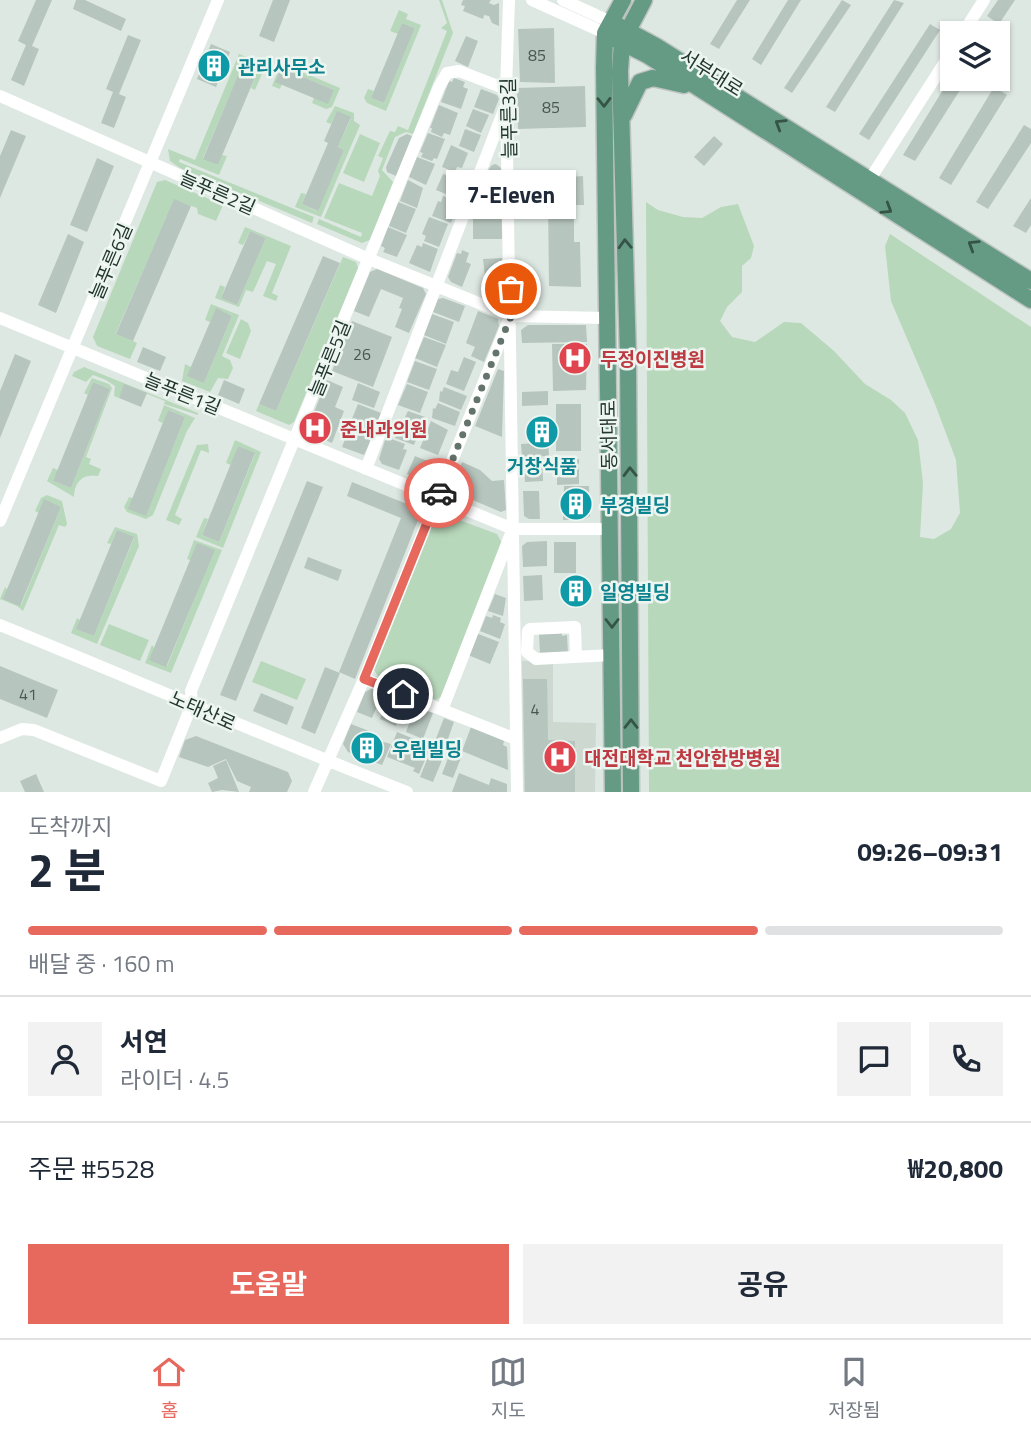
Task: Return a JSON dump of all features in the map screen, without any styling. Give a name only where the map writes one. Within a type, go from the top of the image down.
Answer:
[{"type":"main road","name":"동서대로","points":[[613,792],[607,318],[608,28],[623,0]]},
{"type":"main road","name":"동서대로","points":[[631,792],[628,356],[622,121],[625,36],[644,0]]},
{"type":"main road","name":"서부대로","points":[[608,28],[866,186],[1031,300]]},
{"type":"main road","name":"서부대로","points":[[625,36],[709,95],[1031,281]]},
{"type":"main road","points":[[622,121],[640,82],[653,78],[678,83],[709,95]]},
{"type":"street","name":"늘푸른6길","points":[[0,521],[218,0]]},
{"type":"street","name":"늘푸른3길","points":[[509,0],[506,89],[517,792]]},
{"type":"street","name":"서부대로","points":[[533,0],[608,28]]},
{"type":"street","name":"서부대로","points":[[563,0],[608,28]]},
{"type":"street","points":[[971,21],[984,0]]},
{"type":"street","points":[[866,186],[940,70]]},
{"type":"street","name":"늘푸른5길","points":[[0,738],[22,729],[34,730],[161,781],[192,704],[191,691],[439,87],[447,73],[459,71],[506,89]]},
{"type":"street","name":"늘푸른2길","points":[[0,96],[369,258],[511,316],[607,318]]},
{"type":"street","points":[[366,470],[507,103]]},
{"type":"street","points":[[314,792],[364,679],[511,316]]},
{"type":"street","name":"늘푸른1길","points":[[0,318],[513,529],[610,529]]},
{"type":"street","name":"늘푸른3길","points":[[442,710],[513,529]]},
{"type":"street","name":"노태산로","points":[[0,625],[239,726],[407,792]]},
{"type":"street","points":[[576,656],[575,626],[530,629],[526,636],[527,652],[531,657],[576,656],[612,654]]},
{"type":"street","points":[[364,679],[516,739]]},
{"type":"shaded area","name":"대전대학교 천안한방병원","points":[[522,661],[553,661],[553,722],[596,723],[595,792],[524,792]]},
{"type":"green space","points":[[439,0],[442,0],[453,33],[413,134],[406,132],[395,137],[382,170],[393,182],[370,240],[362,243],[317,224],[319,219],[361,237],[362,233],[324,218],[339,183],[372,196],[380,176],[378,171],[383,158],[378,156],[390,131],[395,132],[398,126],[408,130],[447,31],[441,28],[447,23]]},
{"type":"green space","points":[[399,10],[408,14],[406,19],[421,25],[386,111],[367,103],[364,98],[368,89],[374,91],[371,98],[384,103],[415,28],[402,23],[398,34],[390,31]]},
{"type":"green space","points":[[239,54],[262,63],[264,69],[255,90],[251,88],[256,75],[241,69],[203,158],[218,165],[222,155],[227,156],[219,175],[180,159],[179,162],[314,217],[312,223],[180,168],[170,161],[168,149],[195,160]]},
{"type":"green space","points":[[283,64],[340,88],[332,107],[326,109],[312,103],[314,98],[334,90],[282,68],[276,81],[282,84],[280,89],[272,86]]},
{"type":"green space","points":[[335,106],[354,113],[354,121],[360,125],[321,217],[295,207],[301,193],[306,194],[302,204],[317,211],[344,150],[338,147],[351,118],[337,112],[331,124],[326,122]]},
{"type":"green space","points":[[360,134],[380,143],[364,182],[343,173]]},
{"type":"green space","points":[[165,180],[223,205],[216,221],[198,214],[197,208],[174,200],[116,333],[137,343],[130,359],[97,346],[93,337],[157,182]]},
{"type":"green space","points":[[646,202],[658,210],[683,217],[702,218],[721,207],[738,204],[754,246],[751,258],[742,266],[742,292],[727,307],[720,321],[732,337],[755,342],[784,322],[801,323],[834,351],[865,384],[891,400],[905,413],[918,440],[923,483],[920,537],[934,539],[951,529],[960,513],[956,460],[891,301],[885,246],[890,234],[1031,327],[1031,792],[649,792]]},
{"type":"green space","points":[[245,227],[291,246],[272,293],[278,296],[276,301],[263,296],[276,264],[267,261],[253,292],[246,290],[239,307],[215,298],[220,285],[225,287],[221,298],[237,305],[266,238],[250,231],[243,245],[238,243]]},
{"type":"green space","points":[[343,257],[356,262],[358,268],[294,422],[289,425],[256,411],[259,404],[276,411]]},
{"type":"green space","points":[[211,304],[239,315],[222,356],[230,360],[233,368],[228,379],[218,378],[210,392],[182,381],[185,364],[191,367],[204,383],[232,316],[216,309],[210,322],[205,320]]},
{"type":"green space","points":[[241,319],[248,323],[251,331],[240,359],[226,353]]},
{"type":"green space","points":[[84,367],[198,413],[198,415],[164,404],[165,401],[125,385],[119,398],[114,396],[115,386],[106,380],[93,375],[86,382],[72,376]]},
{"type":"green space","points":[[92,378],[109,384],[112,388],[86,457],[91,459],[89,464],[101,469],[98,476],[88,476],[80,480],[74,497],[47,481],[53,468],[58,470],[53,481],[71,488],[110,389],[93,382],[88,395],[84,393]]},
{"type":"green space","points":[[164,405],[195,418],[187,431],[153,515],[146,519],[127,512],[124,507],[129,497],[133,498],[146,515],[185,417],[168,410],[163,423],[158,421]]},
{"type":"green space","points":[[235,440],[261,452],[223,548],[196,537],[204,518],[208,519],[202,535],[219,542],[255,454],[238,446],[231,465],[226,463]]},
{"type":"green space","points":[[208,444],[209,453],[201,450],[175,515],[182,519],[179,525],[166,520],[197,445]]},
{"type":"green space","points":[[47,495],[62,501],[67,524],[65,527],[59,525],[23,611],[0,599],[5,587],[21,605],[61,507],[45,500],[39,513],[35,511],[41,498]]},
{"type":"green space","points":[[443,514],[497,534],[502,543],[442,696],[436,700],[380,679],[374,670],[435,517]]},
{"type":"green space","points":[[115,527],[137,534],[139,546],[97,644],[71,633],[77,618],[80,620],[77,629],[94,636],[134,538],[117,530],[111,544],[107,543]]},
{"type":"green space","points":[[194,540],[222,550],[171,673],[145,663],[152,645],[167,666],[214,551],[187,559]]},
{"type":"green space","points":[[109,624],[149,640],[140,661],[100,645]]},
{"type":"green space","points":[[261,661],[306,679],[297,700],[252,682]]},
{"type":"building","points":[[36,0],[52,0],[32,46],[39,49],[24,86],[11,80],[26,45],[18,41]]},
{"type":"building","points":[[76,0],[85,0],[126,19],[121,31],[73,9]]},
{"type":"building","points":[[273,0],[290,0],[274,42],[259,36]]},
{"type":"building","points":[[463,0],[491,0],[489,3],[494,5],[499,3],[499,26],[492,23],[489,16],[484,15],[483,19],[463,11]]},
{"type":"building","points":[[737,0],[750,0],[719,49],[710,44]]},
{"type":"building","points":[[788,0],[801,0],[761,65],[752,59]]},
{"type":"building","points":[[842,0],[851,5],[792,93],[784,88]]},
{"type":"building","points":[[894,0],[904,3],[835,112],[826,107]]},
{"type":"building","points":[[998,0],[1015,0],[1001,21],[994,21],[987,16]]},
{"type":"building","points":[[402,23],[415,28],[384,103],[371,98]]},
{"type":"building","points":[[930,24],[940,30],[869,140],[859,134]]},
{"type":"building","points":[[554,28],[555,83],[520,82],[518,29]]},
{"type":"building","points":[[128,35],[141,40],[119,94],[126,97],[114,128],[101,123],[113,92],[106,89]]},
{"type":"building","points":[[466,36],[478,41],[468,67],[455,61]]},
{"type":"building","name":"관리사무소","points":[[211,44],[230,52],[216,87],[197,79]]},
{"type":"building","points":[[241,68],[256,75],[218,165],[203,159]]},
{"type":"building","points":[[282,68],[334,90],[328,104],[275,82]]},
{"type":"building","points":[[454,78],[465,82],[463,87],[468,89],[461,109],[441,102],[449,81],[452,82]]},
{"type":"building","points":[[585,86],[586,127],[518,129],[517,88]]},
{"type":"building","points":[[481,89],[497,95],[499,99],[493,114],[474,107]]},
{"type":"building","points":[[942,91],[959,91],[915,161],[903,155]]},
{"type":"building","points":[[992,91],[1000,91],[1007,95],[951,185],[939,178]]},
{"type":"building","points":[[439,105],[458,113],[450,135],[444,133],[442,137],[431,132],[430,128]]},
{"type":"building","points":[[473,109],[489,115],[481,133],[466,126]]},
{"type":"building","points":[[337,111],[351,117],[338,147],[344,150],[318,211],[302,204],[328,143],[324,141]]},
{"type":"building","points":[[1024,125],[1031,129],[1031,143],[988,209],[976,202]]},
{"type":"building","points":[[465,129],[481,135],[474,152],[459,146]]},
{"type":"building","points":[[11,130],[26,136],[0,198],[0,156]]},
{"type":"building","points":[[428,133],[445,139],[437,159],[432,161],[421,157],[423,153],[420,152]]},
{"type":"building","points":[[407,134],[412,136],[396,176],[387,172],[386,167],[399,138]]},
{"type":"building","points":[[714,136],[723,144],[704,166],[694,157]]},
{"type":"building","points":[[451,145],[468,153],[462,168],[457,167],[455,172],[442,167]]},
{"type":"building","points":[[417,157],[435,164],[426,185],[409,177]]},
{"type":"building","points":[[97,158],[114,166],[87,232],[70,225]]},
{"type":"building","points":[[496,164],[501,168],[502,239],[473,239],[473,217],[479,216],[480,193],[489,169]]},
{"type":"building","points":[[449,172],[460,176],[459,181],[462,182],[456,198],[436,190],[443,174],[448,176]]},
{"type":"building","points":[[520,172],[538,172],[537,183],[526,183],[526,187],[520,187]]},
{"type":"building","points":[[583,176],[584,205],[574,205],[574,242],[580,242],[581,287],[549,286],[548,202],[540,202],[539,191],[571,191],[570,177]]},
{"type":"building","points":[[408,180],[423,188],[417,208],[400,201]]},
{"type":"building","points":[[443,196],[459,202],[451,223],[432,216]]},
{"type":"building","points":[[1031,198],[1031,225],[1026,233],[1013,226]]},
{"type":"building","points":[[174,199],[191,206],[133,341],[116,334]]},
{"type":"building","points":[[398,202],[416,209],[406,233],[389,226]]},
{"type":"building","points":[[429,217],[448,224],[439,247],[424,241],[426,236],[422,234]]},
{"type":"building","points":[[388,227],[407,235],[397,257],[383,252],[385,248],[381,246]]},
{"type":"building","points":[[250,231],[266,238],[237,305],[221,298]]},
{"type":"building","points":[[68,234],[84,242],[56,313],[38,305]]},
{"type":"building","points":[[423,243],[438,249],[430,272],[409,263],[417,245],[422,247]]},
{"type":"building","points":[[462,250],[469,253],[466,262],[471,264],[462,287],[451,282],[448,277],[457,253],[461,254]]},
{"type":"building","points":[[323,256],[340,263],[276,411],[259,404]]},
{"type":"building","points":[[502,258],[502,293],[492,299],[483,295],[486,287],[483,259]]},
{"type":"building","points":[[377,269],[423,288],[426,294],[409,333],[395,327],[403,298],[381,289],[369,317],[354,311],[370,272]]},
{"type":"building","points":[[443,298],[465,306],[459,322],[433,312],[438,299]]},
{"type":"building","points":[[216,308],[232,316],[204,383],[187,376]]},
{"type":"building","points":[[478,311],[498,319],[499,326],[484,362],[471,356],[475,347],[466,343]]},
{"type":"building","points":[[432,314],[454,322],[446,344],[424,335]]},
{"type":"building","points":[[352,321],[392,337],[373,387],[332,371]]},
{"type":"building","points":[[528,325],[586,325],[587,342],[522,343],[521,330]]},
{"type":"building","points":[[424,337],[446,345],[437,367],[415,358]]},
{"type":"building","points":[[552,344],[587,344],[586,390],[553,391]]},
{"type":"building","points":[[143,347],[166,357],[160,371],[137,362]]},
{"type":"building","points":[[15,354],[31,361],[0,438],[0,391]]},
{"type":"building","points":[[464,357],[476,362],[464,391],[446,384],[451,370],[458,372]]},
{"type":"building","points":[[415,361],[437,369],[429,390],[407,382]]},
{"type":"building","points":[[498,369],[504,371],[502,437],[475,426]]},
{"type":"building","points":[[224,380],[245,389],[239,404],[218,395]]},
{"type":"building","points":[[327,380],[343,387],[335,407],[344,411],[332,443],[310,434],[307,429]]},
{"type":"building","points":[[93,382],[110,389],[71,488],[53,481]]},
{"type":"building","points":[[358,383],[380,392],[374,408],[352,400]]},
{"type":"building","points":[[124,384],[147,393],[141,407],[119,398]]},
{"type":"building","points":[[407,384],[428,392],[420,413],[398,405]]},
{"type":"building","points":[[444,387],[467,396],[461,410],[439,401],[440,391],[442,392]]},
{"type":"building","points":[[548,391],[548,405],[522,406],[522,392]]},
{"type":"building","points":[[438,403],[460,412],[455,426],[432,418],[433,408],[435,409]]},
{"type":"building","points":[[358,404],[381,413],[372,435],[349,426]]},
{"type":"building","points":[[556,404],[581,404],[581,451],[556,451]]},
{"type":"building","points":[[168,410],[185,417],[146,516],[128,509]]},
{"type":"building","points":[[408,411],[425,417],[414,445],[395,438]]},
{"type":"building","name":"거창식품","points":[[547,420],[549,456],[522,457],[521,444],[536,443],[536,421]]},
{"type":"building","points":[[431,421],[448,430],[438,455],[420,448]]},
{"type":"building","points":[[349,429],[372,438],[364,455],[342,447]]},
{"type":"building","points":[[386,437],[405,444],[403,449],[407,450],[399,470],[382,464],[379,459]]},
{"type":"building","points":[[238,446],[255,453],[219,542],[202,535]]},
{"type":"building","points":[[415,456],[442,467],[436,481],[430,483],[407,474]]},
{"type":"building","points":[[542,457],[543,481],[525,482],[526,458]]},
{"type":"building","points":[[557,459],[579,459],[579,484],[557,485]]},
{"type":"building","points":[[462,462],[480,470],[492,481],[504,480],[506,510],[501,512],[456,493],[451,487]]},
{"type":"building","points":[[307,481],[323,487],[236,701],[220,695]]},
{"type":"building","points":[[352,482],[422,510],[355,679],[339,672],[401,518],[347,496]]},
{"type":"building","name":"부경빌딩","points":[[564,486],[589,486],[590,516],[585,519],[563,520]]},
{"type":"building","points":[[523,491],[539,491],[540,519],[524,516]]},
{"type":"building","points":[[44,499],[61,507],[20,606],[3,599]]},
{"type":"building","points":[[117,530],[134,537],[94,636],[76,629]]},
{"type":"building","points":[[547,541],[547,566],[523,567],[522,546],[527,542]]},
{"type":"building","points":[[554,542],[576,542],[576,573],[554,573]]},
{"type":"building","points":[[197,543],[215,550],[166,667],[149,660]]},
{"type":"building","points":[[308,557],[342,570],[338,581],[304,568]]},
{"type":"building","points":[[542,575],[543,600],[524,601],[523,576]]},
{"type":"building","name":"일영빌딩","points":[[587,577],[588,604],[565,605],[564,578]]},
{"type":"building","points":[[495,594],[506,598],[503,616],[488,611]]},
{"type":"building","points":[[493,615],[501,618],[500,622],[505,624],[500,639],[480,631],[486,616],[492,618]]},
{"type":"building","points":[[476,633],[499,642],[490,664],[468,655]]},
{"type":"building","points":[[562,633],[562,636],[567,635],[568,654],[540,655],[539,634]]},
{"type":"building","points":[[0,666],[58,690],[47,718],[0,699]]},
{"type":"building","points":[[325,667],[340,673],[315,734],[301,728]]},
{"type":"building","points":[[523,679],[547,679],[548,740],[575,741],[575,792],[525,792]]},
{"type":"building","points":[[373,688],[383,692],[372,718],[357,712],[365,692]]},
{"type":"building","points":[[261,693],[294,707],[287,725],[253,711]]},
{"type":"building","points":[[389,696],[405,703],[396,726],[380,719]]},
{"type":"building","points":[[415,707],[433,713],[423,739],[406,732]]},
{"type":"building","points":[[444,718],[454,722],[444,750],[433,746]]},
{"type":"building","name":"우림빌딩","points":[[351,724],[369,731],[366,737],[391,744],[382,765],[348,752],[343,744]]},
{"type":"building","points":[[471,727],[504,741],[503,745],[507,747],[508,770],[462,751]]},
{"type":"building","points":[[397,732],[431,746],[419,774],[413,771],[415,768],[387,757]]},
{"type":"building","points":[[196,736],[288,772],[292,781],[287,792],[249,792],[251,787],[237,781],[226,759],[208,767],[179,757],[185,740]]},
{"type":"building","points":[[432,747],[445,753],[433,782],[420,777]]},
{"type":"building","points":[[450,753],[461,758],[453,778],[442,774]]},
{"type":"building","points":[[226,760],[239,792],[212,792],[208,783],[218,778],[213,766]]},
{"type":"building","points":[[459,773],[489,785],[491,778],[507,784],[507,792],[452,792]]},
{"type":"building","points":[[36,774],[44,792],[25,792],[20,781]]},
{"type":"way so far","points":[[439,493],[511,316],[511,289]]},
{"type":"place","name":"관리사무소","points":[[214,66]]},
{"type":"place","name":"7-Eleven","points":[[511,289]]},
{"type":"place","name":"두정이진병원","points":[[575,358]]},
{"type":"place","name":"준내과의원","points":[[315,428]]},
{"type":"place","name":"거창식품","points":[[542,432]]},
{"type":"place","name":"부경빌딩","points":[[576,504]]},
{"type":"place","name":"일영빌딩","points":[[576,591]]},
{"type":"place","name":"우림빌딩","points":[[367,748]]},
{"type":"place","name":"대전대학교 천안한방병원","points":[[560,757]]},
{"type":"route","points":[[403,694],[364,679],[439,493]]}]
